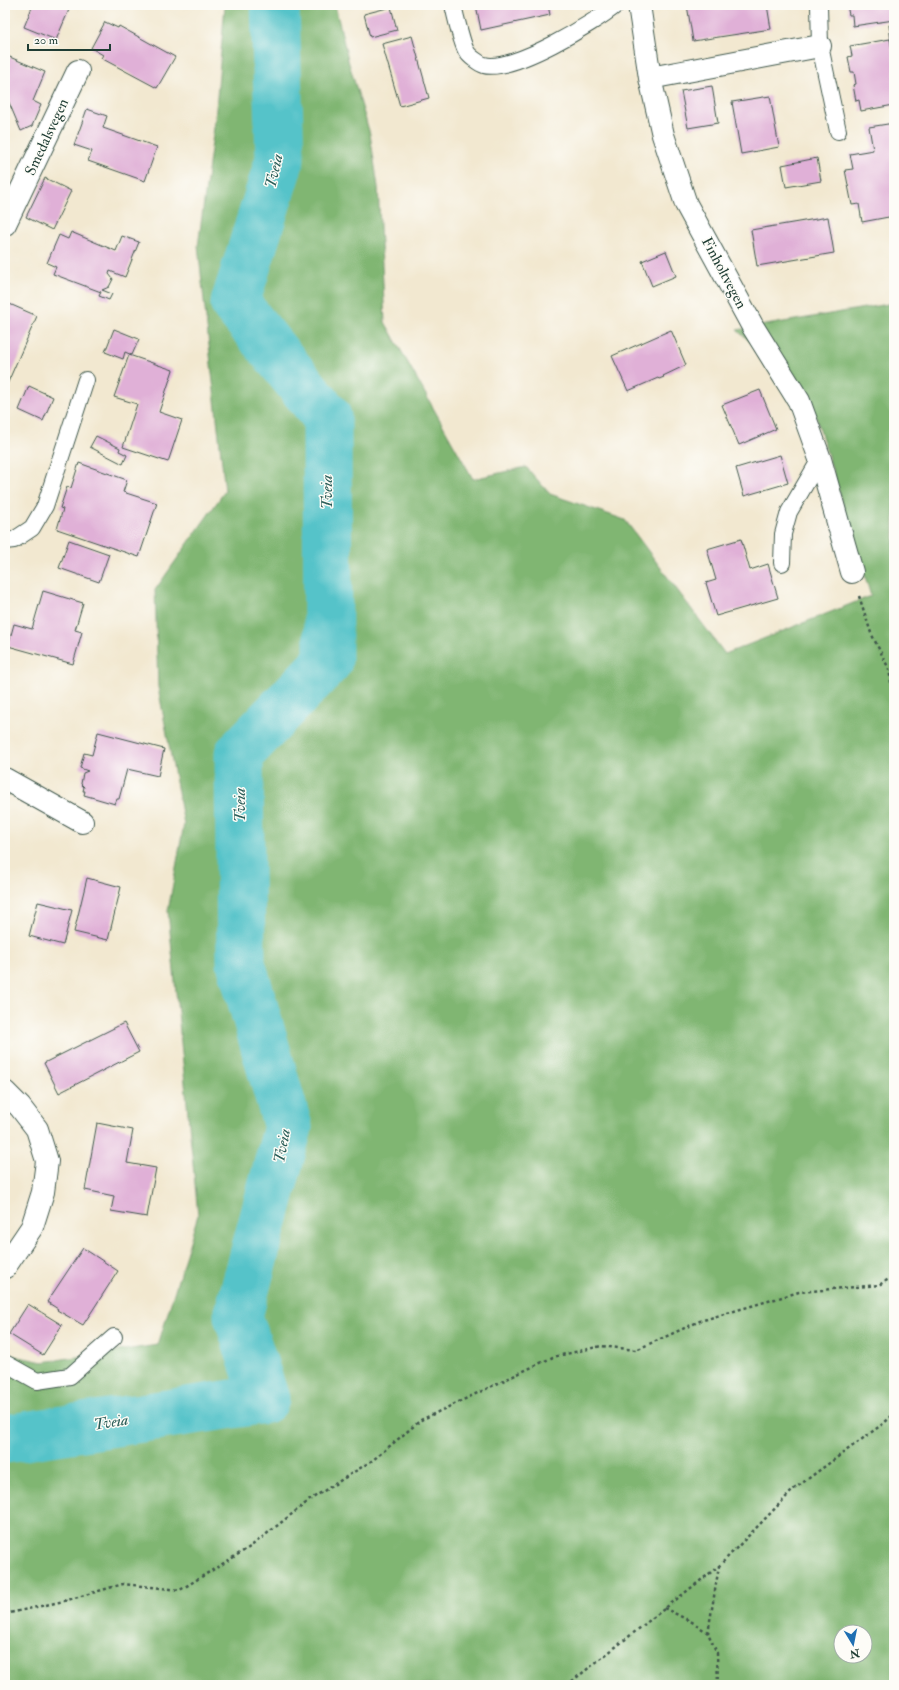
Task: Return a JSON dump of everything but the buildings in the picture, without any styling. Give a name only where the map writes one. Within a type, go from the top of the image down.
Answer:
[{"type":"street","name":"Finholtvegen","points":[[639,5],[650,78],[663,135],[686,204],[752,327],[799,401],[820,460],[852,572]]},
{"type":"street","points":[[650,78],[820,46]]},
{"type":"street","name":"Smedalsvegen","points":[[5,224],[78,71]]},
{"type":"street","points":[[5,779],[82,822]]},
{"type":"street","points":[[5,1092],[20,1107],[37,1129],[47,1162],[43,1192],[32,1227],[5,1267]]},
{"type":"lane","points":[[453,5],[466,52],[484,65],[502,64],[534,54],[576,31],[616,5]]},
{"type":"lane","points":[[819,5],[820,46],[838,130]]},
{"type":"lane","points":[[5,541],[14,540],[32,528],[45,506],[86,380]]},
{"type":"lane","points":[[782,563],[783,534],[789,512],[820,460]]},
{"type":"lane","points":[[5,1363],[37,1382],[70,1376],[114,1337]]},
{"type":"path","points":[[852,572],[871,633],[889,669],[894,701]]},
{"type":"path","points":[[889,669],[894,668]]},
{"type":"path","points":[[5,1614],[64,1602],[123,1584],[180,1590],[250,1546],[311,1499],[373,1460],[421,1420],[553,1357],[601,1346],[636,1350],[700,1321],[799,1292],[879,1285],[894,1276]]},
{"type":"path","points":[[567,1685],[719,1566],[794,1489],[894,1414]]},
{"type":"path","points":[[708,1633],[719,1566]]},
{"type":"path","points":[[664,1608],[694,1623],[708,1633],[717,1653],[718,1685]]},
{"type":"green space","points":[[225,5],[335,5],[348,60],[370,134],[378,187],[385,322],[473,479],[526,467],[550,494],[625,520],[725,654],[871,596],[809,394],[737,330],[894,303],[894,1685],[5,1685],[5,1354],[43,1362],[158,1345],[198,1215],[168,911],[184,824],[158,687],[155,590],[225,491],[198,246],[215,120]]},
{"type":"waterway","name":"Tveia","points":[[5,1439],[265,1399],[238,1316],[288,1127],[241,963],[239,754],[328,661],[327,417],[235,303],[280,159],[275,5]]}]
